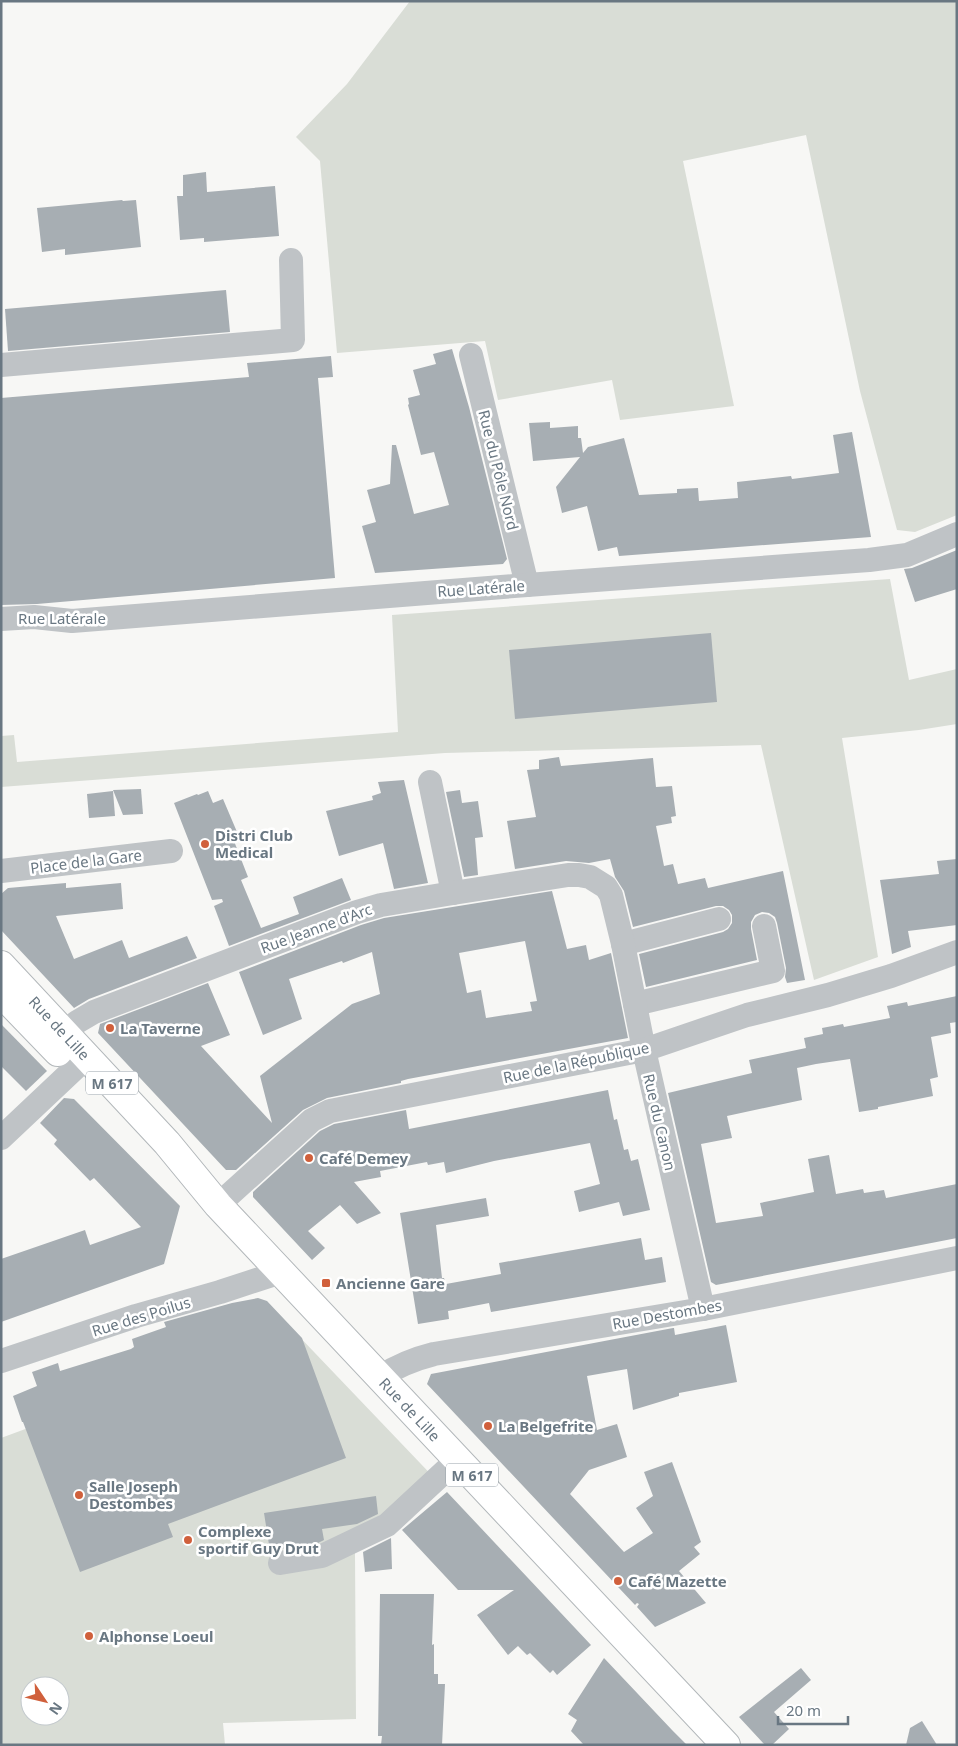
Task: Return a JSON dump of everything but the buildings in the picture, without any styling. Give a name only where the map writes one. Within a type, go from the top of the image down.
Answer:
[{"type":"main road","name":"Rue de Lille","points":[[1,965],[58,1039],[167,1143],[218,1205],[726,1745]]},
{"type":"main road","name":"Rue de Lille","points":[[1,993],[58,1039]]},
{"type":"street","points":[[1,365],[293,340],[291,260]]},
{"type":"street","name":"Rue du Pôle Nord","points":[[471,355],[528,584]]},
{"type":"street","name":"Rue Latérale","points":[[1,619],[34,617],[72,621],[528,584],[896,557],[907,555],[957,534]]},
{"type":"street","points":[[430,782],[453,893]]},
{"type":"street","name":"Place de la Gare","points":[[1,871],[171,850]]},
{"type":"street","name":"Rue Jeanne d'Arc","points":[[58,1039],[94,1012],[357,912],[381,905],[568,875],[585,876],[599,881]]},
{"type":"street","name":"Rue du Canon","points":[[599,881],[606,886],[611,895],[623,944],[644,1050],[703,1308]]},
{"type":"street","points":[[623,944],[719,919]]},
{"type":"street","points":[[635,1004],[773,971],[764,926]]},
{"type":"street","name":"Rue de la République","points":[[218,1205],[312,1120],[330,1111],[644,1050],[747,1015],[828,995],[891,976],[957,952]]},
{"type":"street","points":[[1,1138],[81,1063]]},
{"type":"street","name":"Rue Destombes","points":[[380,1377],[396,1367],[434,1354],[703,1308],[957,1258]]},
{"type":"street","name":"Rue des Poilus","points":[[1,1361],[136,1316],[281,1272]]},
{"type":"street","points":[[280,1563],[322,1556],[387,1525],[458,1460]]},
{"type":"shaded area","points":[[410,1],[957,1],[957,515],[915,532],[897,530],[860,391],[806,135],[683,161],[734,406],[620,420],[612,380],[498,400],[485,341],[337,353],[320,161],[296,137],[347,84]]},
{"type":"shaded area","points":[[890,579],[909,680],[957,669],[957,724],[842,738],[878,957],[814,980],[761,745],[445,753],[1,787],[1,736],[14,735],[17,762],[398,732],[392,615]]},
{"type":"shaded area","name":"Complexe sportif Guy Drut","points":[[293,1330],[442,1486],[392,1528],[355,1553],[356,1719],[223,1723],[225,1745],[1,1745],[1,1438]]},
{"type":"place","name":"Distri Club Medical","points":[[205,844]]},
{"type":"place","name":"La Taverne","points":[[110,1028]]},
{"type":"place","name":"Café Demey","points":[[309,1158]]},
{"type":"place","name":"Ancienne Gare","points":[[326,1283]]},
{"type":"place","name":"La Belgefrite","points":[[488,1426]]},
{"type":"place","name":"Salle Joseph Destombes","points":[[79,1495]]},
{"type":"place","name":"Complexe sportif Guy Drut","points":[[188,1540]]},
{"type":"place","name":"Café Mazette","points":[[618,1581]]},
{"type":"place","name":"Alphonse Loeul","points":[[89,1636]]}]
